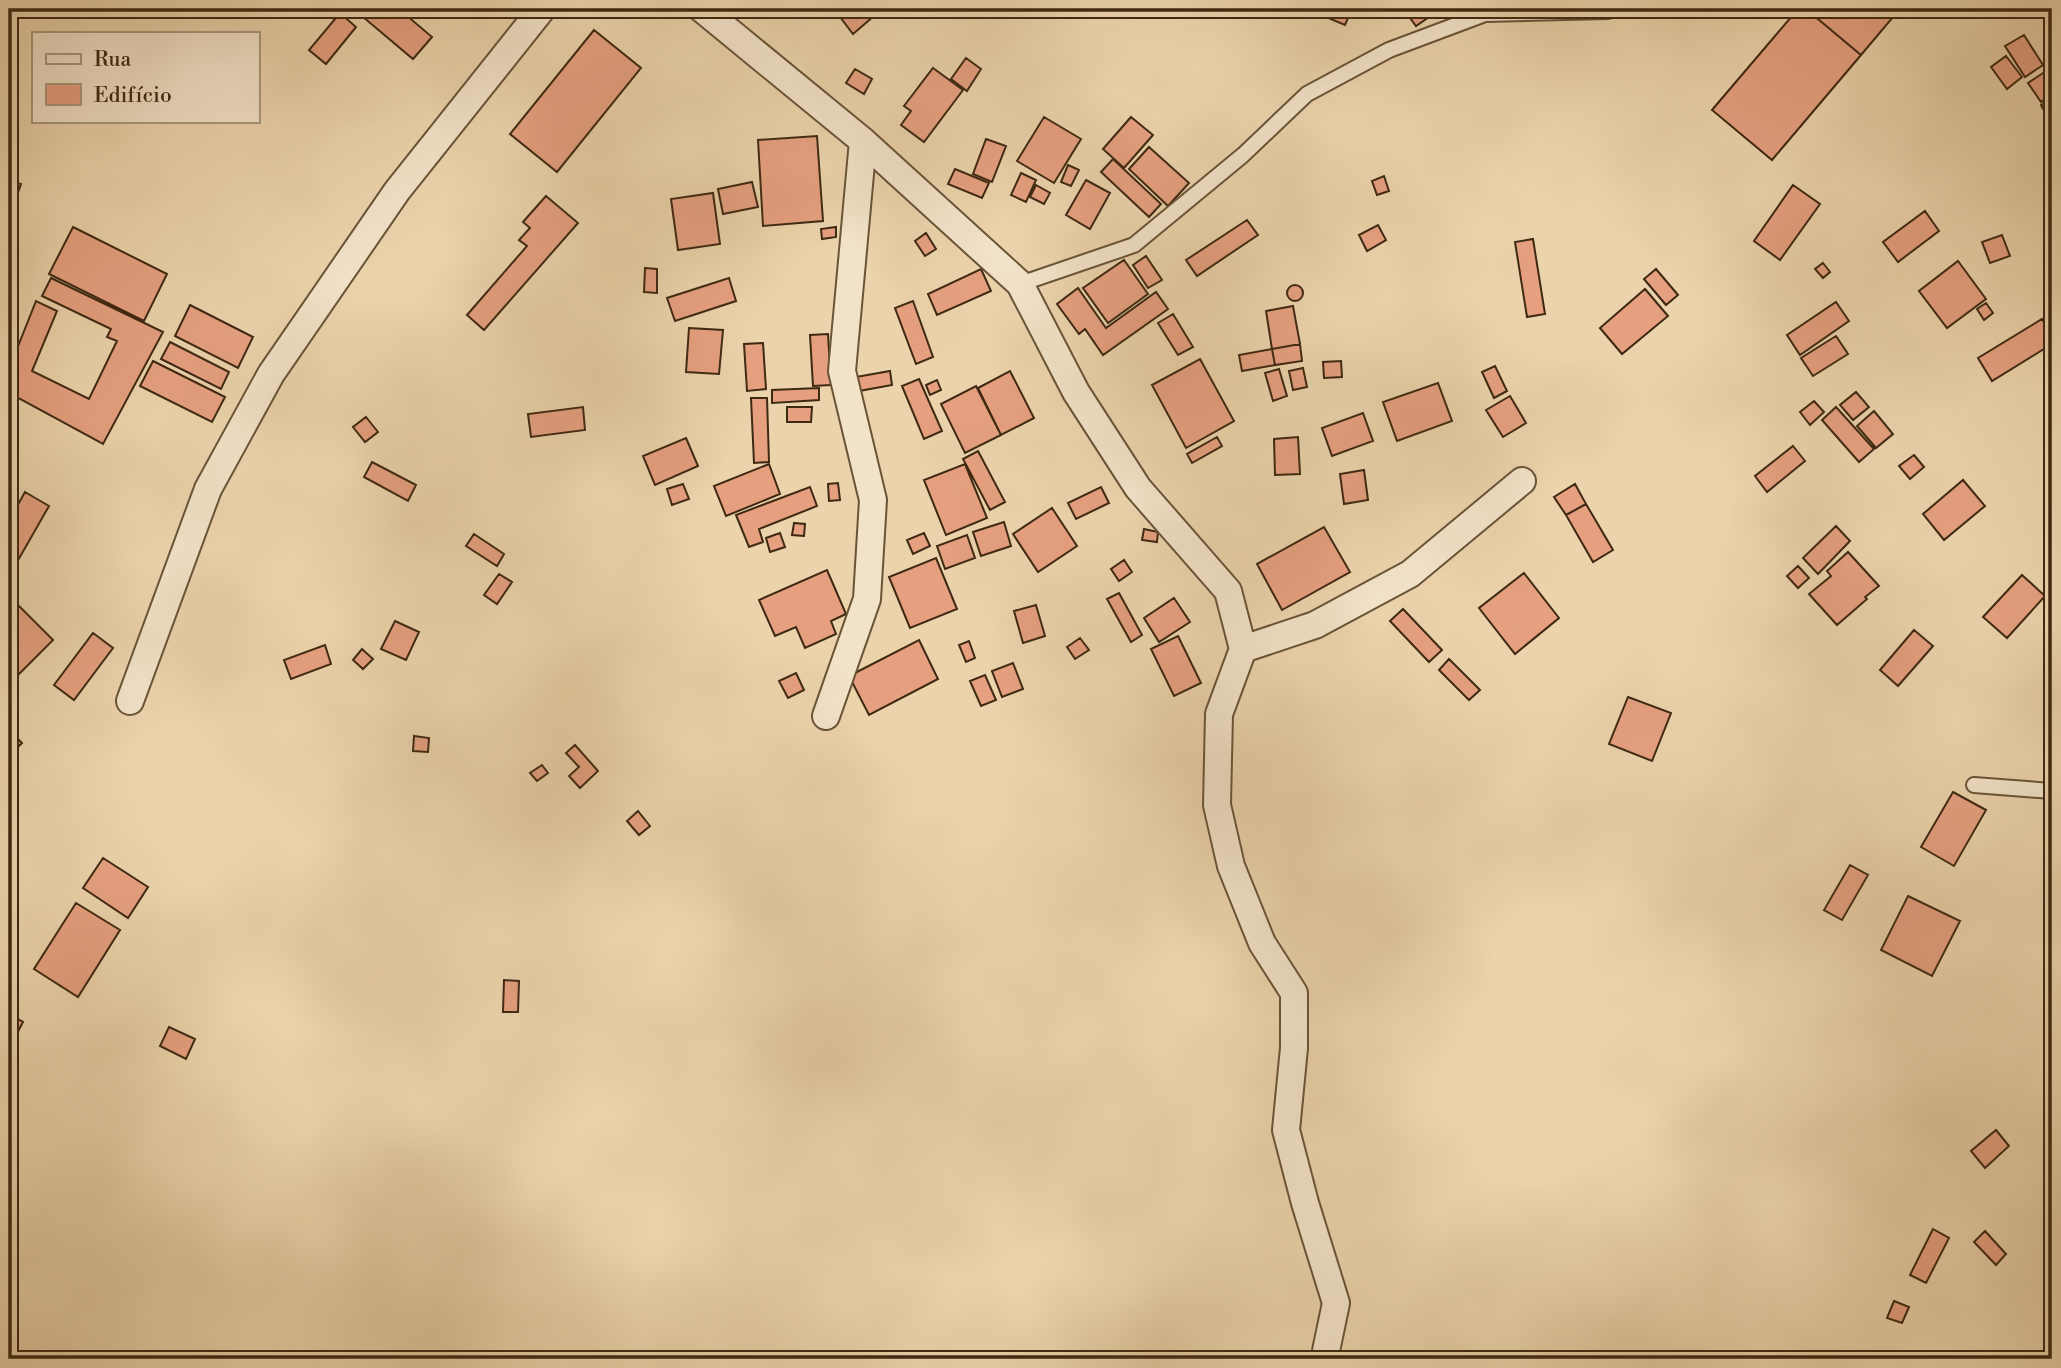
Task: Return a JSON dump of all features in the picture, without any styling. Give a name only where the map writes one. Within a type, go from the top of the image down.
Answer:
[{"type":"street","points":[[130,701],[208,489],[271,374],[397,191],[542,9]]},
{"type":"street","points":[[702,9],[863,141],[1020,284],[1076,392],[1138,488],[1228,591],[1243,649],[1219,714],[1217,805],[1231,866],[1262,943],[1294,993],[1294,1048],[1286,1130],[1336,1303],[1326,1351],[1328,1359]]},
{"type":"street","points":[[826,716],[867,599],[873,500],[842,371],[863,141]]},
{"type":"street","points":[[1243,649],[1315,625],[1410,574],[1522,481]]},
{"type":"lane","points":[[1020,284],[1134,245],[1243,155],[1307,94],[1389,50],[1485,14],[1612,9]]},
{"type":"lane","points":[[1974,785],[2052,792]]},
{"type":"building","points":[[370,9],[399,9],[432,37],[413,59],[363,17]]},
{"type":"building","points":[[834,9],[882,9],[853,34]]},
{"type":"building","points":[[1316,9],[1352,9],[1345,25],[1314,12]]},
{"type":"building","points":[[1423,9],[1429,17],[1416,26],[1405,11]]},
{"type":"building","points":[[1798,9],[1806,9],[1861,55],[1772,160],[1712,110]]},
{"type":"building","points":[[1806,9],[1885,9],[1894,16],[1861,55]]},
{"type":"building","points":[[2000,9],[2015,9],[2007,16]]},
{"type":"building","points":[[340,13],[356,27],[326,64],[309,50]]},
{"type":"building","points":[[594,30],[641,68],[557,172],[510,134]]},
{"type":"building","points":[[2024,35],[2043,65],[2025,77],[2005,46]]},
{"type":"building","points":[[2006,56],[2022,77],[2007,89],[1991,67]]},
{"type":"building","points":[[966,58],[981,69],[967,91],[951,79]]},
{"type":"building","points":[[2052,67],[2052,94],[2041,102],[2028,83]]},
{"type":"building","points":[[933,68],[963,90],[924,142],[901,125],[911,111],[904,106]]},
{"type":"building","points":[[855,69],[872,79],[864,94],[846,83]]},
{"type":"building","points":[[2052,98],[2052,120],[2050,121],[2041,105]]},
{"type":"building","points":[[1044,117],[1081,139],[1054,183],[1017,161]]},
{"type":"building","points":[[1131,117],[1153,135],[1124,168],[1103,149]]},
{"type":"building","points":[[817,136],[823,221],[763,226],[758,140]]},
{"type":"building","points":[[986,139],[1006,146],[992,182],[973,174]]},
{"type":"building","points":[[1149,147],[1189,183],[1168,206],[1129,169]]},
{"type":"building","points":[[1113,159],[1161,204],[1149,217],[1101,172]]},
{"type":"building","points":[[1068,165],[1079,170],[1071,186],[1061,182]]},
{"type":"building","points":[[2052,167],[2052,185],[2044,174]]},
{"type":"building","points":[[955,169],[989,183],[982,198],[948,184]]},
{"type":"building","points":[[1021,173],[1036,180],[1026,202],[1011,195]]},
{"type":"building","points":[[1384,176],[1389,191],[1377,195],[1372,181]]},
{"type":"building","points":[[9,180],[21,184],[13,206],[9,204]]},
{"type":"building","points":[[1086,180],[1110,193],[1090,229],[1066,215]]},
{"type":"building","points":[[752,182],[758,207],[723,214],[718,189]]},
{"type":"building","points":[[1036,185],[1050,193],[1044,204],[1030,197]]},
{"type":"building","points":[[1793,185],[1820,204],[1780,260],[1754,241]]},
{"type":"building","points":[[713,193],[720,244],[678,250],[671,199]]},
{"type":"building","points":[[546,196],[578,223],[484,330],[467,315],[527,246],[519,240],[530,228],[523,222]]},
{"type":"building","points":[[1925,211],[1939,231],[1898,262],[1883,242]]},
{"type":"building","points":[[1247,220],[1258,235],[1197,276],[1186,260]]},
{"type":"building","points":[[1378,225],[1386,240],[1367,251],[1359,235]]},
{"type":"building","points":[[73,227],[167,274],[144,321],[49,274]]},
{"type":"building","points":[[836,227],[836,237],[822,239],[821,229]]},
{"type":"building","points":[[926,233],[936,249],[925,256],[915,241]]},
{"type":"building","points":[[2002,235],[2010,256],[1990,263],[1982,242]]},
{"type":"building","points":[[1533,239],[1545,314],[1527,317],[1515,242]]},
{"type":"building","points":[[1146,256],[1162,280],[1148,288],[1133,265]]},
{"type":"building","points":[[1124,260],[1148,294],[1108,323],[1083,288]]},
{"type":"building","points":[[1958,261],[1986,299],[1947,328],[1919,291]]},
{"type":"building","points":[[1823,263],[1830,272],[1823,278],[1815,269]]},
{"type":"building","points":[[645,268],[657,269],[657,293],[644,292]]},
{"type":"building","points":[[981,269],[991,291],[937,315],[928,294]]},
{"type":"building","points":[[1656,269],[1678,295],[1666,305],[1644,279]]},
{"type":"building","points":[[51,278],[163,332],[103,444],[9,393],[9,369],[36,301],[57,311],[32,371],[89,399],[117,341],[107,337],[111,329],[42,296]]},
{"type":"building","points":[[729,278],[736,301],[675,321],[667,298]]},
{"type":"building","points":[[1295,285],[1301,287],[1301,299],[1295,301],[1289,299],[1287,293],[1289,287]]},
{"type":"building","points":[[1078,288],[1106,328],[1156,292],[1168,309],[1103,355],[1085,329],[1079,334],[1057,304]]},
{"type":"building","points":[[1645,289],[1668,316],[1622,354],[1600,328]]},
{"type":"building","points":[[913,301],[933,357],[916,364],[895,308]]},
{"type":"building","points":[[1836,302],[1849,321],[1800,355],[1787,335]]},
{"type":"building","points":[[1986,303],[1993,313],[1984,320],[1977,309]]},
{"type":"building","points":[[190,305],[253,337],[238,368],[175,336]]},
{"type":"building","points":[[1293,306],[1300,344],[1272,349],[1266,311]]},
{"type":"building","points":[[1173,314],[1193,347],[1178,355],[1158,323]]},
{"type":"building","points":[[2042,319],[2052,336],[2052,344],[1992,381],[1978,358]]},
{"type":"building","points":[[689,328],[723,330],[719,374],[686,372]]},
{"type":"building","points":[[828,334],[831,385],[813,386],[810,335]]},
{"type":"building","points":[[1836,336],[1848,354],[1813,376],[1801,358]]},
{"type":"building","points":[[170,342],[229,372],[221,389],[161,359]]},
{"type":"building","points":[[763,343],[766,389],[747,391],[744,344]]},
{"type":"building","points":[[1300,344],[1302,361],[1275,365],[1272,349]]},
{"type":"building","points":[[1272,349],[1275,365],[1242,371],[1239,355]]},
{"type":"building","points":[[1200,359],[1234,421],[1186,448],[1152,385]]},
{"type":"building","points":[[153,361],[225,397],[212,422],[140,386]]},
{"type":"building","points":[[1341,361],[1342,377],[1324,378],[1323,362]]},
{"type":"building","points":[[1495,366],[1507,391],[1494,398],[1482,372]]},
{"type":"building","points":[[1303,368],[1307,387],[1293,390],[1289,371]]},
{"type":"building","points":[[1279,369],[1287,396],[1273,401],[1265,373]]},
{"type":"building","points":[[890,371],[892,385],[859,391],[856,377]]},
{"type":"building","points":[[1010,371],[1034,418],[1001,435],[978,388]]},
{"type":"building","points":[[919,379],[942,431],[924,439],[902,386]]},
{"type":"building","points":[[937,380],[941,390],[930,395],[926,385]]},
{"type":"building","points":[[1438,383],[1452,421],[1397,441],[1383,402]]},
{"type":"building","points":[[976,386],[1001,435],[965,453],[941,404]]},
{"type":"building","points":[[819,388],[819,400],[772,403],[772,390]]},
{"type":"building","points":[[1856,392],[1869,407],[1853,420],[1840,405]]},
{"type":"building","points":[[1510,396],[1526,423],[1503,437],[1486,410]]},
{"type":"building","points":[[751,398],[767,398],[769,462],[754,463]]},
{"type":"building","points":[[1814,401],[1824,412],[1810,425],[1800,412]]},
{"type":"building","points":[[583,407],[585,430],[531,437],[528,414]]},
{"type":"building","points":[[787,407],[812,407],[811,422],[787,422]]},
{"type":"building","points":[[1836,407],[1874,449],[1859,462],[1822,420]]},
{"type":"building","points":[[1874,411],[1893,434],[1876,448],[1857,426]]},
{"type":"building","points":[[1363,413],[1373,441],[1332,456],[1322,428]]},
{"type":"building","points":[[366,417],[378,432],[365,442],[353,427]]},
{"type":"building","points":[[1217,437],[1222,446],[1192,463],[1187,454]]},
{"type":"building","points":[[1298,437],[1300,474],[1275,475],[1274,439]]},
{"type":"building","points":[[686,438],[698,466],[655,485],[643,456]]},
{"type":"building","points":[[1793,446],[1805,461],[1767,492],[1755,476]]},
{"type":"building","points":[[978,451],[1005,502],[990,510],[963,459]]},
{"type":"building","points":[[1914,455],[1924,467],[1910,479],[1899,466]]},
{"type":"building","points":[[372,462],[416,485],[408,501],[364,477]]},
{"type":"building","points":[[769,464],[780,494],[726,516],[714,486]]},
{"type":"building","points":[[965,464],[987,518],[946,535],[924,480]]},
{"type":"building","points":[[1364,470],[1368,500],[1344,504],[1340,474]]},
{"type":"building","points":[[1963,480],[1985,506],[1944,540],[1923,514]]},
{"type":"building","points":[[838,483],[840,500],[829,501],[828,484]]},
{"type":"building","points":[[683,484],[689,499],[672,505],[667,489]]},
{"type":"building","points":[[1575,484],[1586,504],[1566,515],[1554,497]]},
{"type":"building","points":[[810,487],[817,506],[759,529],[763,542],[749,547],[736,515]]},
{"type":"building","points":[[1101,487],[1109,503],[1076,519],[1068,503]]},
{"type":"building","points":[[25,492],[49,506],[17,562],[9,557],[9,521]]},
{"type":"building","points":[[1586,504],[1613,550],[1593,562],[1566,515]]},
{"type":"building","points":[[1052,508],[1077,546],[1038,572],[1013,534]]},
{"type":"building","points":[[1004,522],[1011,546],[981,556],[973,532]]},
{"type":"building","points":[[794,523],[805,524],[804,536],[792,535]]},
{"type":"building","points":[[1836,526],[1850,541],[1818,574],[1803,558]]},
{"type":"building","points":[[1324,527],[1350,572],[1282,610],[1257,564]]},
{"type":"building","points":[[1144,529],[1158,532],[1157,542],[1142,540]]},
{"type":"building","points":[[780,533],[785,547],[770,552],[766,538]]},
{"type":"building","points":[[924,533],[930,546],[913,554],[907,540]]},
{"type":"building","points":[[474,534],[504,554],[497,566],[466,546]]},
{"type":"building","points":[[967,535],[975,558],[945,569],[937,546]]},
{"type":"building","points":[[1848,552],[1879,586],[1837,625],[1809,594],[1831,576],[1827,571]]},
{"type":"building","points":[[936,558],[957,609],[910,628],[889,577]]},
{"type":"building","points":[[1124,560],[1132,572],[1119,581],[1111,569]]},
{"type":"building","points":[[1798,566],[1809,578],[1798,588],[1787,576]]},
{"type":"building","points":[[827,570],[846,614],[831,621],[836,634],[805,648],[796,627],[775,636],[759,600]]},
{"type":"building","points":[[1524,573],[1559,618],[1515,654],[1479,608]]},
{"type":"building","points":[[499,574],[512,582],[497,604],[484,595]]},
{"type":"building","points":[[2022,575],[2045,596],[2007,638],[1983,617]]},
{"type":"building","points":[[1119,593],[1142,635],[1131,642],[1107,599]]},
{"type":"building","points":[[9,596],[53,640],[9,684]]},
{"type":"building","points":[[1174,598],[1190,622],[1159,642],[1144,618]]},
{"type":"building","points":[[1036,605],[1045,636],[1023,643],[1014,611]]},
{"type":"building","points":[[1403,609],[1442,650],[1429,662],[1390,621]]},
{"type":"building","points":[[395,621],[419,632],[406,660],[381,649]]},
{"type":"building","points":[[1914,630],[1933,646],[1898,686],[1880,670]]},
{"type":"building","points":[[93,633],[113,648],[74,700],[54,685]]},
{"type":"building","points":[[1178,636],[1201,683],[1174,696],[1151,649]]},
{"type":"building","points":[[1080,638],[1089,650],[1075,659],[1067,647]]},
{"type":"building","points":[[919,640],[938,679],[869,715],[849,676]]},
{"type":"building","points":[[969,641],[975,658],[966,662],[959,645]]},
{"type":"building","points":[[325,645],[331,664],[291,679],[284,660]]},
{"type":"building","points":[[362,649],[373,659],[363,669],[353,660]]},
{"type":"building","points":[[1449,659],[1480,690],[1469,700],[1439,670]]},
{"type":"building","points":[[1013,663],[1023,689],[1002,697],[992,671]]},
{"type":"building","points":[[796,673],[804,690],[788,698],[779,681]]},
{"type":"building","points":[[985,675],[996,700],[981,706],[970,681]]},
{"type":"building","points":[[1628,697],[1671,713],[1652,761],[1609,744]]},
{"type":"building","points":[[2052,724],[2052,741],[2044,735]]},
{"type":"building","points":[[15,736],[22,743],[9,756],[9,741]]},
{"type":"building","points":[[414,736],[429,738],[428,752],[413,751]]},
{"type":"building","points":[[575,745],[598,771],[580,788],[569,776],[579,767],[566,753]]},
{"type":"building","points":[[542,765],[548,773],[537,781],[530,773]]},
{"type":"building","points":[[1953,792],[1986,810],[1954,866],[1921,847]]},
{"type":"building","points":[[638,811],[650,826],[639,835],[627,821]]},
{"type":"building","points":[[103,858],[148,887],[128,918],[83,888]]},
{"type":"building","points":[[1850,865],[1868,875],[1842,920],[1824,910]]},
{"type":"building","points":[[1908,896],[1960,921],[1932,976],[1881,950]]},
{"type":"building","points":[[76,903],[120,930],[78,997],[34,969]]},
{"type":"building","points":[[504,980],[519,981],[518,1012],[503,1012]]},
{"type":"building","points":[[9,1014],[23,1022],[9,1049]]},
{"type":"building","points":[[169,1027],[195,1039],[186,1059],[160,1046]]},
{"type":"building","points":[[1996,1130],[2009,1146],[1985,1168],[1971,1151]]},
{"type":"building","points":[[1933,1229],[1949,1238],[1926,1283],[1910,1275]]},
{"type":"building","points":[[1985,1231],[2006,1254],[1996,1265],[1974,1242]]},
{"type":"building","points":[[1894,1301],[1909,1307],[1902,1323],[1887,1318]]}]
